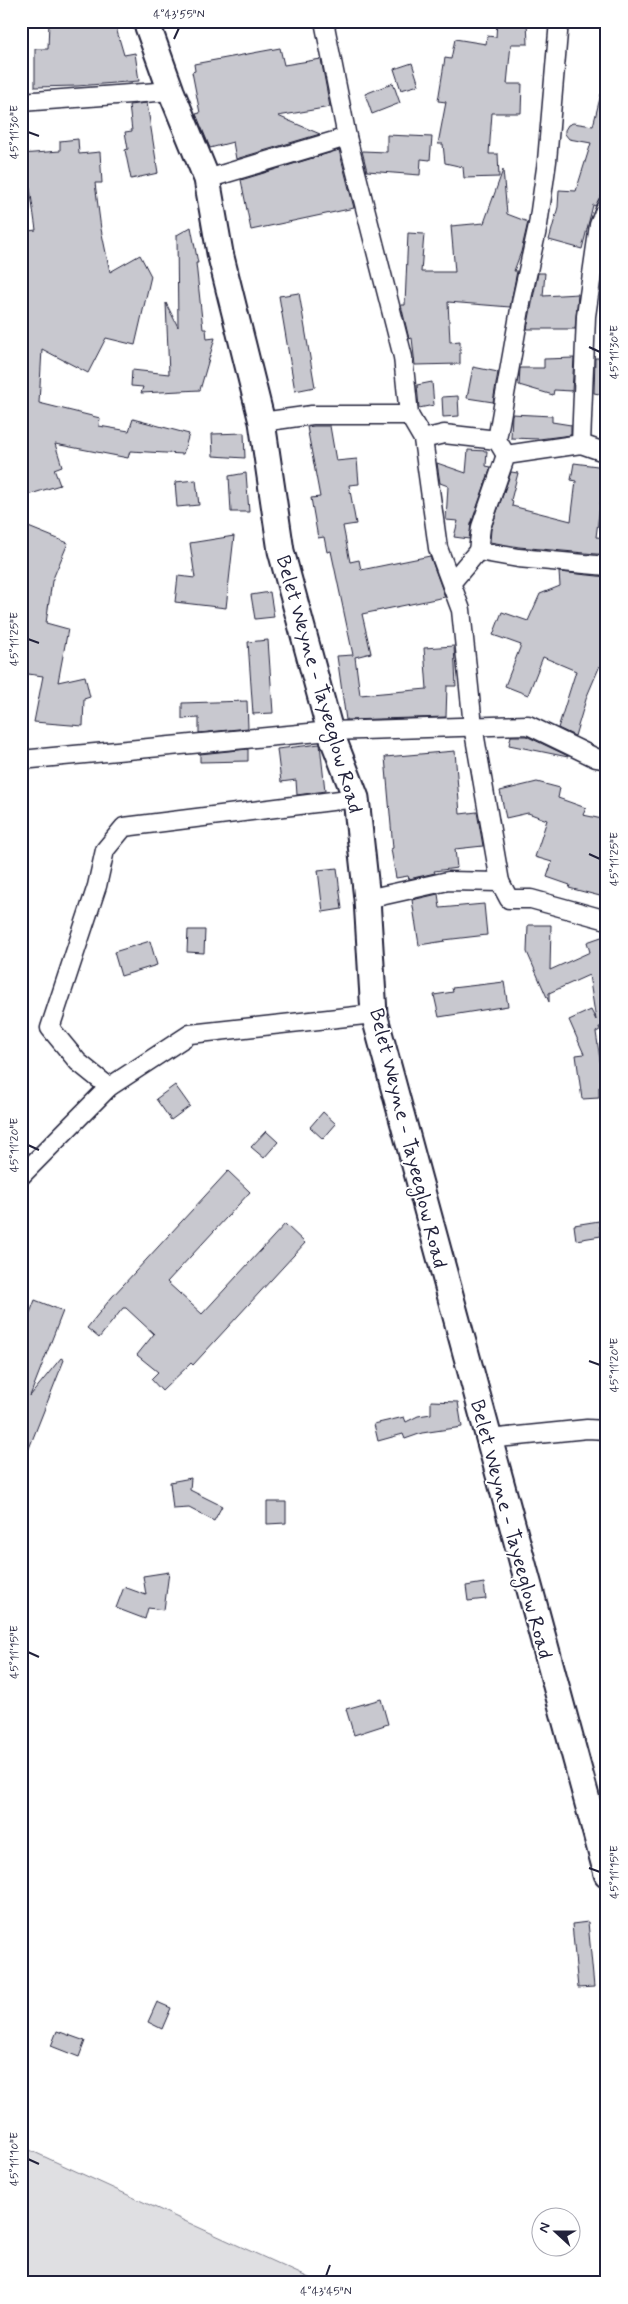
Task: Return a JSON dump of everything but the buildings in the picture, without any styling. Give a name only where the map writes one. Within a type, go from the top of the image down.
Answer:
[{"type":"main road","name":"Belet Weyne - Tayeeglow Road","points":[[146,21],[171,91],[207,179],[220,253],[262,422],[281,551],[330,731],[356,798],[367,900],[374,1014],[607,1874]]},
{"type":"street","points":[[324,21],[347,137],[402,357],[409,415],[423,439],[438,548],[461,610],[473,726],[500,882],[509,899],[531,898],[607,920]]},
{"type":"street","points":[[452,582],[478,551],[481,527],[501,448],[522,298],[538,225],[547,161],[559,21]]},
{"type":"street","points":[[21,102],[171,91]]},
{"type":"street","points":[[207,179],[347,137]]},
{"type":"street","points":[[581,444],[586,316],[599,225],[607,205]]},
{"type":"street","points":[[262,422],[312,415],[409,415]]},
{"type":"street","points":[[423,439],[444,434],[501,448],[581,444],[607,453]]},
{"type":"street","points":[[478,551],[518,558],[607,566]]},
{"type":"street","points":[[21,760],[330,731],[528,725],[596,758],[607,760]]},
{"type":"street","points":[[109,1087],[78,1062],[50,1028],[97,886],[105,850],[124,827],[356,798]]},
{"type":"street","points":[[367,900],[448,881],[500,882]]},
{"type":"street","points":[[21,1176],[109,1087],[190,1034],[374,1014]]},
{"type":"street","points":[[488,1439],[587,1429],[607,1430]]},
{"type":"shaded area","points":[[21,2146],[320,2283],[21,2283]]}]
